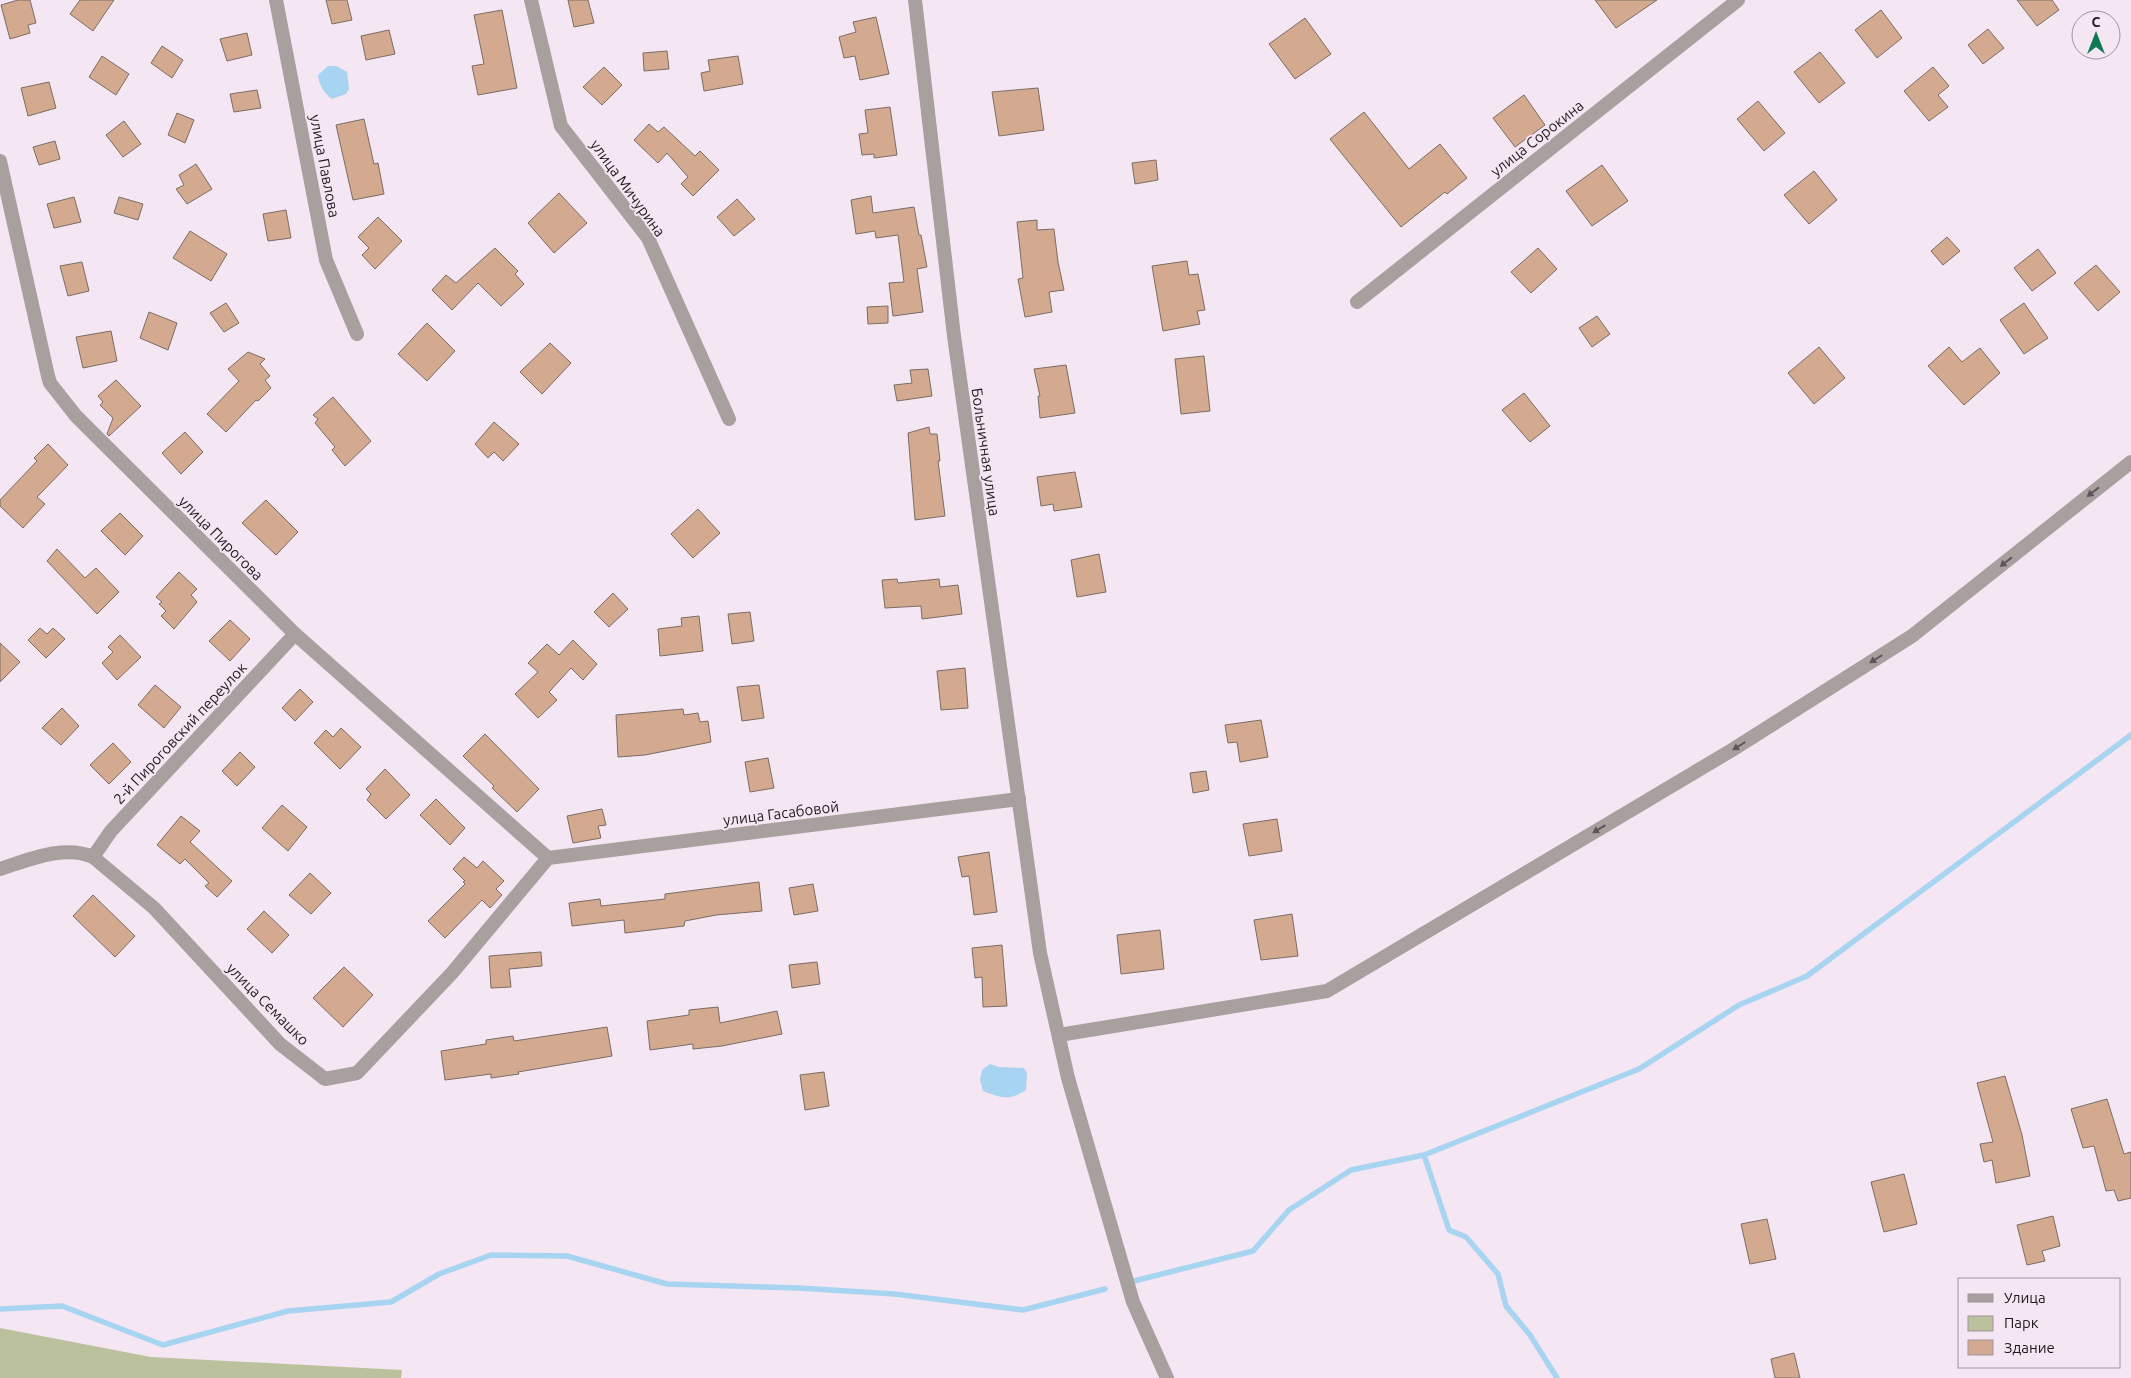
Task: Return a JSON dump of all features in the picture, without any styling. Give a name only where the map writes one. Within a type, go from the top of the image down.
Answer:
[{"type":"street","name":"улица Павлова","points":[[276,0],[326,260],[357,334]]},
{"type":"street","name":"улица Мичурина","points":[[531,0],[561,126],[648,238],[729,419]]},
{"type":"street","name":"Больничная улица","points":[[915,0],[954,336],[1032,907],[1040,953],[1068,1078],[1133,1302],[1167,1378]]},
{"type":"street","name":"улица Сорокина","points":[[1357,302],[1738,0]]},
{"type":"street","name":"улица Пирогова","points":[[0,161],[50,383],[76,416],[295,634],[548,858]]},
{"type":"street","points":[[1059,1035],[1327,992],[1732,750],[1904,641],[2131,462]]},
{"type":"street","name":"2-й Пироговский переулок","points":[[93,857],[111,831],[295,634]]},
{"type":"street","name":"улица Гасабовой","points":[[548,858],[1018,800]]},
{"type":"street","name":"улица Семашко","points":[[0,869],[49,854],[83,852],[93,857],[154,908],[280,1044],[324,1079],[357,1073],[452,974],[548,858]]},
{"type":"green space","points":[[0,1328],[151,1357],[402,1370],[401,1378],[0,1378]]},
{"type":"water","points":[[328,66],[336,66],[347,72],[349,89],[346,94],[332,99],[322,89],[318,75]]},
{"type":"water","points":[[990,1064],[999,1067],[1024,1068],[1027,1073],[1026,1090],[1010,1097],[983,1091],[980,1080],[982,1070]]},
{"type":"building","points":[[18,0],[30,0],[36,23],[28,25],[30,33],[10,39],[1,5]]},
{"type":"building","points":[[80,0],[114,0],[93,31],[70,14]]},
{"type":"building","points":[[326,0],[347,0],[352,20],[332,24]]},
{"type":"building","points":[[568,0],[588,0],[594,23],[574,27]]},
{"type":"building","points":[[1595,0],[1657,0],[1616,28]]},
{"type":"building","points":[[2017,0],[2052,0],[2059,10],[2037,26]]},
{"type":"building","points":[[502,10],[517,88],[478,95],[472,66],[484,64],[474,15]]},
{"type":"building","points":[[1881,10],[1902,38],[1877,58],[1855,30]]},
{"type":"building","points":[[876,17],[889,74],[860,80],[855,56],[844,58],[839,37],[856,32],[853,22]]},
{"type":"building","points":[[1305,18],[1331,54],[1295,79],[1269,44]]},
{"type":"building","points":[[1988,29],[2004,48],[1983,64],[1968,45]]},
{"type":"building","points":[[389,30],[395,54],[366,60],[361,36]]},
{"type":"building","points":[[247,33],[252,55],[227,61],[220,39]]},
{"type":"building","points":[[162,46],[183,60],[172,78],[151,63]]},
{"type":"building","points":[[667,51],[669,69],[644,71],[643,53]]},
{"type":"building","points":[[1820,52],[1845,83],[1819,103],[1794,72]]},
{"type":"building","points":[[102,56],[129,74],[116,95],[89,77]]},
{"type":"building","points":[[738,56],[743,84],[704,91],[701,73],[710,71],[708,60]]},
{"type":"building","points":[[604,67],[622,85],[602,105],[583,87]]},
{"type":"building","points":[[1933,67],[1949,86],[1938,95],[1948,107],[1929,121],[1904,91]]},
{"type":"building","points":[[49,82],[56,108],[28,116],[21,88]]},
{"type":"building","points":[[1038,88],[1044,130],[999,136],[992,92]]},
{"type":"building","points":[[257,90],[261,108],[234,112],[230,94]]},
{"type":"building","points":[[1524,95],[1545,125],[1515,147],[1493,118]]},
{"type":"building","points":[[1758,101],[1785,133],[1764,151],[1737,119]]},
{"type":"building","points":[[890,107],[897,155],[874,158],[874,154],[862,155],[859,134],[868,133],[865,110]]},
{"type":"building","points":[[1364,112],[1409,169],[1440,144],[1467,178],[1447,194],[1445,192],[1401,227],[1330,139]]},
{"type":"building","points":[[177,113],[194,120],[185,143],[168,135]]},
{"type":"building","points":[[364,119],[374,164],[378,163],[384,194],[353,200],[336,125]]},
{"type":"building","points":[[124,121],[141,144],[123,157],[106,135]]},
{"type":"building","points":[[649,124],[658,132],[664,127],[695,156],[700,151],[719,170],[693,196],[681,184],[688,177],[667,153],[658,163],[634,140]]},
{"type":"building","points":[[55,141],[60,159],[39,165],[33,147]]},
{"type":"building","points":[[1156,160],[1158,180],[1135,184],[1132,163]]},
{"type":"building","points":[[196,164],[212,189],[187,204],[176,189],[184,185],[179,175]]},
{"type":"building","points":[[1602,165],[1628,201],[1592,226],[1566,191]]},
{"type":"building","points":[[1814,171],[1837,200],[1809,224],[1784,195]]},
{"type":"building","points":[[559,193],[587,223],[554,253],[528,223]]},
{"type":"building","points":[[871,196],[873,213],[914,207],[927,267],[917,269],[923,312],[893,316],[889,283],[904,282],[898,235],[876,238],[875,231],[856,234],[851,200]]},
{"type":"building","points":[[74,197],[81,222],[54,228],[47,204]]},
{"type":"building","points":[[119,197],[143,204],[138,220],[114,213]]},
{"type":"building","points":[[737,199],[755,219],[734,236],[717,217]]},
{"type":"building","points":[[286,210],[291,238],[268,241],[263,214]]},
{"type":"building","points":[[378,217],[402,241],[375,269],[362,255],[369,248],[358,237]]},
{"type":"building","points":[[1037,220],[1037,230],[1054,229],[1064,290],[1049,292],[1052,312],[1025,317],[1018,279],[1023,278],[1017,222]]},
{"type":"building","points":[[190,231],[227,254],[211,281],[173,258]]},
{"type":"building","points":[[1947,237],[1960,251],[1943,265],[1931,251]]},
{"type":"building","points":[[495,248],[518,271],[515,274],[524,284],[501,306],[478,283],[452,310],[432,290],[446,275],[456,283]]},
{"type":"building","points":[[1538,248],[1557,269],[1531,293],[1511,272]]},
{"type":"building","points":[[2038,249],[2056,273],[2032,291],[2014,268]]},
{"type":"building","points":[[1187,261],[1189,275],[1198,274],[1205,310],[1197,311],[1200,324],[1163,331],[1152,266]]},
{"type":"building","points":[[82,262],[89,291],[68,296],[60,266]]},
{"type":"building","points":[[2096,265],[2120,292],[2098,311],[2074,283]]},
{"type":"building","points":[[226,303],[239,323],[224,332],[210,313]]},
{"type":"building","points":[[2024,303],[2048,338],[2024,354],[2000,320]]},
{"type":"building","points":[[888,306],[888,323],[868,324],[867,307]]},
{"type":"building","points":[[149,312],[177,323],[168,350],[140,338]]},
{"type":"building","points":[[1597,316],[1610,334],[1592,347],[1579,328]]},
{"type":"building","points":[[427,323],[455,351],[427,381],[398,354]]},
{"type":"building","points":[[111,331],[117,361],[83,368],[76,337]]},
{"type":"building","points":[[550,343],[571,363],[542,394],[520,372]]},
{"type":"building","points":[[1819,347],[1845,378],[1814,404],[1788,373]]},
{"type":"building","points":[[1949,347],[1962,362],[1980,348],[2000,373],[1964,405],[1928,366]]},
{"type":"building","points":[[248,352],[265,359],[260,364],[270,376],[265,380],[271,388],[258,401],[256,400],[226,432],[207,414],[239,381],[228,369]]},
{"type":"building","points":[[1204,356],[1210,411],[1181,414],[1175,359]]},
{"type":"building","points":[[1066,365],[1075,413],[1040,418],[1038,396],[1040,396],[1034,369]]},
{"type":"building","points":[[928,369],[932,396],[897,401],[894,385],[912,383],[910,370]]},
{"type":"building","points":[[116,380],[141,406],[109,436],[107,434],[113,418],[100,405],[103,402],[98,396]]},
{"type":"building","points":[[1524,393],[1550,426],[1530,442],[1502,410]]},
{"type":"building","points":[[333,397],[371,441],[345,466],[332,450],[335,447],[315,423],[318,419],[313,415]]},
{"type":"building","points":[[494,422],[519,444],[503,461],[494,452],[488,458],[475,444]]},
{"type":"building","points":[[929,427],[930,434],[937,434],[940,461],[938,461],[945,516],[915,520],[908,433]]},
{"type":"building","points":[[185,432],[203,452],[181,474],[162,453]]},
{"type":"building","points":[[48,444],[68,465],[37,497],[45,504],[23,528],[0,506],[0,500],[37,461],[34,458]]},
{"type":"building","points":[[1075,472],[1082,507],[1054,511],[1053,504],[1041,506],[1037,477]]},
{"type":"building","points":[[266,500],[298,532],[276,555],[242,523]]},
{"type":"building","points":[[698,509],[720,533],[693,558],[671,534]]},
{"type":"building","points":[[120,513],[143,536],[125,555],[101,531]]},
{"type":"building","points":[[57,549],[85,578],[96,568],[119,592],[97,614],[47,561]]},
{"type":"building","points":[[1099,554],[1106,592],[1077,597],[1071,560]]},
{"type":"building","points":[[179,572],[197,589],[191,595],[197,602],[174,629],[161,616],[166,611],[159,604],[162,602],[156,597]]},
{"type":"building","points":[[897,579],[898,583],[939,579],[940,587],[958,585],[962,614],[922,619],[921,606],[885,608],[882,580]]},
{"type":"building","points":[[613,593],[628,609],[609,627],[594,612]]},
{"type":"building","points":[[750,612],[754,641],[732,644],[728,614]]},
{"type":"building","points":[[699,616],[703,651],[660,656],[658,629],[682,626],[681,618]]},
{"type":"building","points":[[230,620],[250,639],[230,661],[209,641]]},
{"type":"building","points":[[40,628],[47,634],[53,628],[65,639],[46,658],[28,640]]},
{"type":"building","points":[[120,635],[141,657],[117,680],[102,663],[113,652],[108,647]]},
{"type":"building","points":[[573,640],[597,664],[583,680],[571,668],[549,692],[557,700],[538,718],[515,694],[538,672],[528,663],[547,644],[559,655]]},
{"type":"building","points":[[0,643],[20,662],[0,682]]},
{"type":"building","points":[[965,668],[968,708],[941,710],[937,671]]},
{"type":"building","points":[[155,685],[181,707],[164,728],[138,705]]},
{"type":"building","points":[[759,685],[764,718],[742,721],[737,687]]},
{"type":"building","points":[[300,689],[313,702],[295,721],[282,708]]},
{"type":"building","points":[[62,708],[79,726],[61,745],[42,728]]},
{"type":"building","points":[[683,709],[684,715],[698,713],[700,722],[708,721],[711,742],[645,755],[618,757],[616,715]]},
{"type":"building","points":[[1261,720],[1268,757],[1240,762],[1237,742],[1228,743],[1225,725]]},
{"type":"building","points":[[341,728],[361,747],[340,769],[314,743],[326,730],[333,737]]},
{"type":"building","points":[[485,734],[539,789],[517,812],[463,756]]},
{"type":"building","points":[[113,743],[131,762],[109,784],[90,765]]},
{"type":"building","points":[[240,752],[255,767],[237,786],[222,771]]},
{"type":"building","points":[[768,758],[774,788],[750,792],[745,762]]},
{"type":"building","points":[[385,769],[410,795],[386,819],[367,800],[371,794],[366,789]]},
{"type":"building","points":[[1206,771],[1209,790],[1193,793],[1190,773]]},
{"type":"building","points":[[436,799],[465,828],[450,845],[420,815]]},
{"type":"building","points":[[282,805],[307,827],[288,851],[262,828]]},
{"type":"building","points":[[602,809],[606,825],[598,826],[601,838],[573,843],[567,816]]},
{"type":"building","points":[[181,816],[200,831],[190,842],[232,881],[217,897],[205,886],[209,883],[185,859],[180,864],[157,845]]},
{"type":"building","points":[[1277,819],[1282,851],[1249,856],[1243,824]]},
{"type":"building","points":[[989,852],[997,912],[974,915],[969,876],[962,877],[958,857]]},
{"type":"building","points":[[464,857],[477,868],[483,861],[504,881],[496,889],[502,895],[490,908],[482,900],[445,938],[428,921],[465,884],[463,882],[465,881],[453,869]]},
{"type":"building","points":[[310,873],[331,893],[311,914],[289,895]]},
{"type":"building","points":[[759,882],[762,911],[716,915],[685,921],[684,926],[625,933],[624,920],[572,926],[569,903],[600,899],[601,906],[665,899],[665,894]]},
{"type":"building","points":[[813,884],[818,911],[794,915],[789,888]]},
{"type":"building","points":[[93,895],[135,936],[115,957],[73,916]]},
{"type":"building","points":[[264,911],[289,935],[272,953],[247,929]]},
{"type":"building","points":[[1292,914],[1298,956],[1261,960],[1254,920]]},
{"type":"building","points":[[1160,930],[1164,969],[1121,974],[1117,935]]},
{"type":"building","points":[[1002,945],[1007,1006],[983,1007],[982,977],[975,978],[972,948]]},
{"type":"building","points":[[541,952],[542,966],[509,969],[511,987],[491,988],[489,956]]},
{"type":"building","points":[[817,962],[820,984],[792,988],[789,965]]},
{"type":"building","points":[[344,967],[373,995],[343,1027],[313,998]]},
{"type":"building","points":[[718,1007],[720,1023],[777,1011],[782,1034],[722,1046],[693,1049],[693,1044],[650,1050],[647,1021],[689,1015],[689,1010]]},
{"type":"building","points":[[607,1027],[612,1056],[518,1072],[519,1074],[491,1078],[491,1074],[445,1080],[441,1051],[486,1044],[486,1040],[513,1036],[514,1041]]},
{"type":"building","points":[[824,1072],[829,1106],[805,1110],[800,1075]]},
{"type":"building","points":[[2005,1076],[2022,1135],[2030,1176],[1996,1183],[1992,1160],[1984,1162],[1980,1144],[1993,1142],[1977,1083]]},
{"type":"building","points":[[2107,1099],[2124,1154],[2131,1152],[2131,1198],[2118,1201],[2114,1190],[2106,1191],[2094,1146],[2083,1148],[2071,1109]]},
{"type":"building","points":[[1904,1174],[1917,1224],[1884,1232],[1871,1182]]},
{"type":"building","points":[[2053,1216],[2060,1246],[2042,1251],[2045,1261],[2027,1265],[2017,1225]]},
{"type":"building","points":[[1767,1219],[1776,1259],[1750,1264],[1741,1224]]},
{"type":"building","points":[[1794,1353],[1800,1378],[1775,1378],[1771,1359]]},
{"type":"waterway","points":[[1134,1281],[1253,1251],[1289,1210],[1351,1170],[1424,1155],[1639,1069],[1739,1005],[1807,976],[2131,735]]},
{"type":"waterway","points":[[1424,1155],[1449,1230],[1466,1237],[1498,1274],[1506,1306],[1530,1335],[1557,1378]]},
{"type":"waterway","points":[[0,1309],[62,1306],[163,1345],[288,1311],[391,1302],[439,1274],[491,1255],[567,1256],[667,1284],[799,1288],[895,1294],[1023,1310],[1105,1289]]}]
